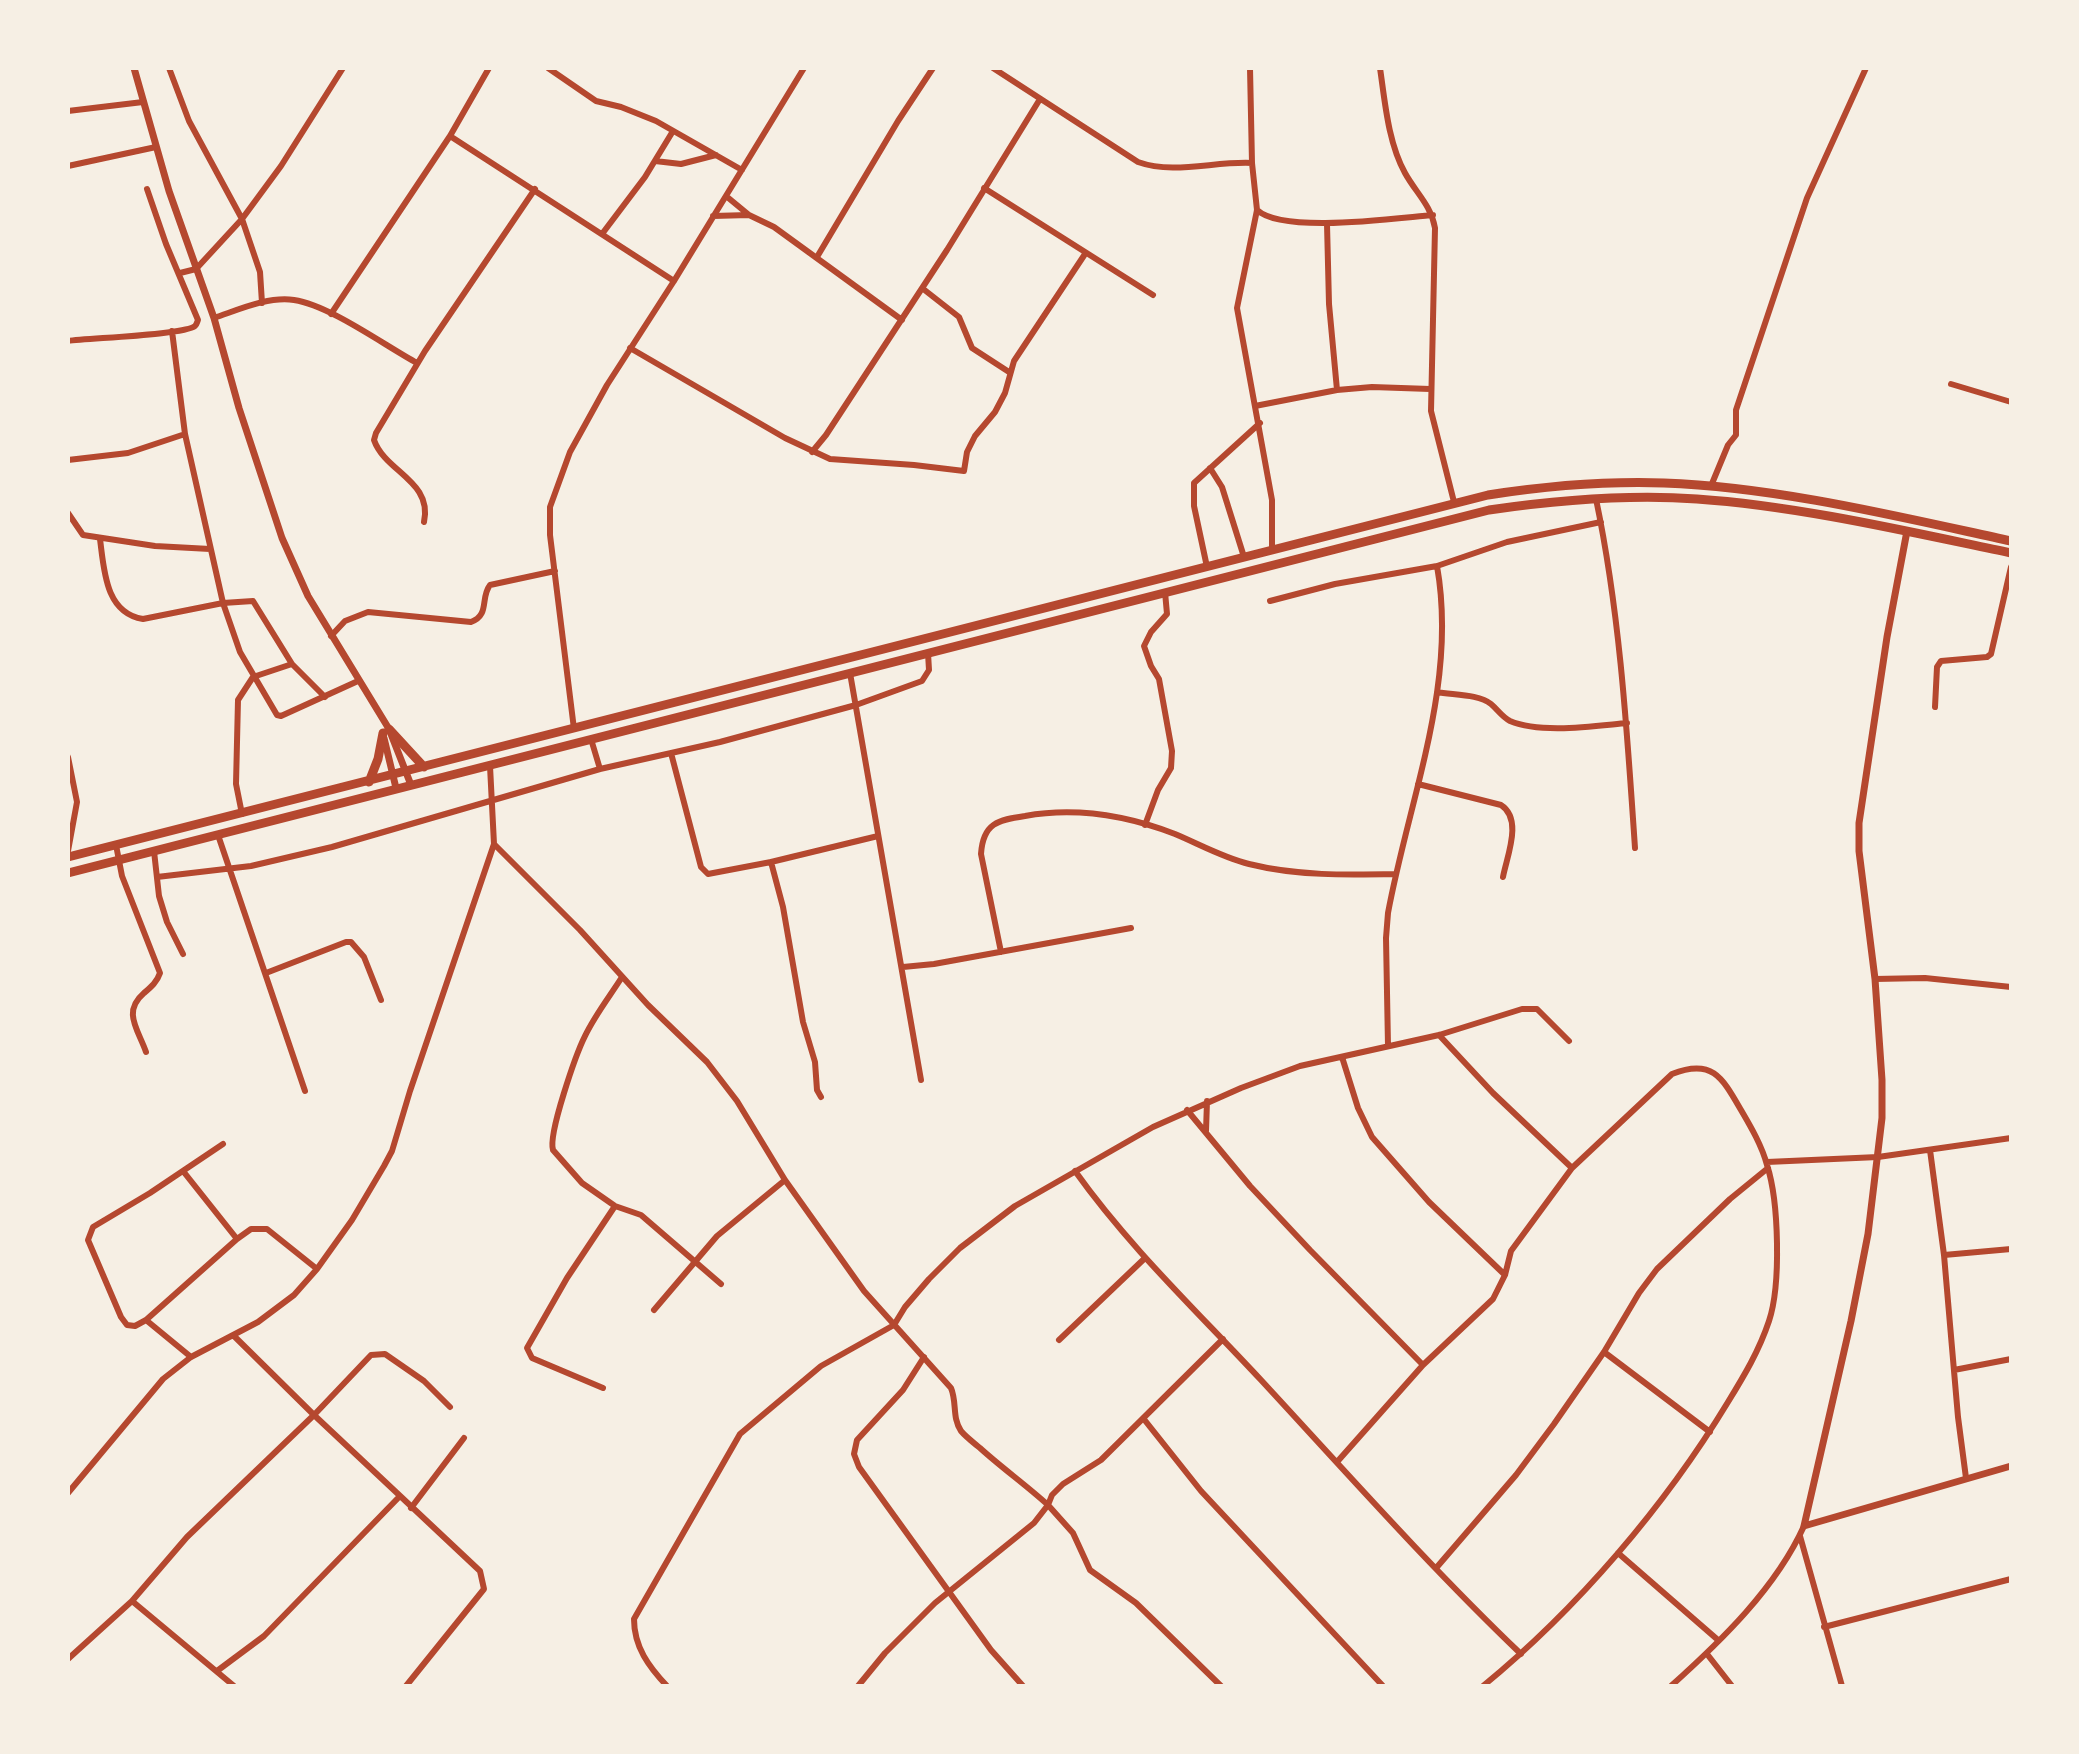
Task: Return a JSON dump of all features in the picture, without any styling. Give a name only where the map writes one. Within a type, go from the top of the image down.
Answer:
[{"type":"main road","points":[[68,857],[1454,502],[1527,489],[1665,483],[1711,486],[1850,508],[2011,541]]},
{"type":"main road","points":[[68,873],[1489,510],[1647,497],[1720,501],[1907,531],[2011,553]]},
{"type":"main road","points":[[1848,521],[1850,508]]},
{"type":"main road","points":[[1049,607],[1053,621]]},
{"type":"main road","points":[[369,782],[386,731],[424,767]]},
{"type":"street","points":[[134,68],[156,147],[214,318],[239,408],[282,538],[308,596],[381,720],[411,785]]},
{"type":"street","points":[[169,68],[189,121],[242,219],[260,272],[262,303]]},
{"type":"street","points":[[180,273],[196,269],[242,219],[281,166],[343,68]]},
{"type":"street","points":[[331,314],[450,136],[489,68]]},
{"type":"street","points":[[548,68],[596,101],[621,107],[673,131],[742,170]]},
{"type":"street","points":[[817,257],[933,68]]},
{"type":"street","points":[[993,68],[1150,167],[1252,163]]},
{"type":"street","points":[[1250,68],[1252,163],[1257,210],[1237,308],[1272,500],[1272,550]]},
{"type":"street","points":[[1380,68],[1392,137],[1405,172],[1433,215],[1435,277],[1430,389],[1435,433],[1454,502]]},
{"type":"street","points":[[1711,486],[1728,445],[1736,435],[1736,410],[1807,198],[1866,68]]},
{"type":"street","points":[[574,729],[550,520],[550,507],[557,483],[577,438],[630,348],[674,281],[801,69]]},
{"type":"street","points":[[812,452],[902,320],[1040,99]]},
{"type":"street","points":[[68,111],[143,102]]},
{"type":"street","points":[[602,234],[673,131]]},
{"type":"street","points":[[450,136],[674,281]]},
{"type":"street","points":[[68,166],[156,147]]},
{"type":"street","points":[[655,161],[681,164],[716,155]]},
{"type":"street","points":[[984,188],[1153,295]]},
{"type":"street","points":[[68,341],[172,331],[194,327],[198,320],[147,189]]},
{"type":"street","points":[[424,522],[424,499],[420,491],[380,451],[374,440],[417,363],[535,189]]},
{"type":"street","points":[[726,196],[749,215],[774,227],[817,257],[902,320]]},
{"type":"street","points":[[1257,210],[1265,218],[1278,221],[1327,224],[1433,215]]},
{"type":"street","points":[[713,216],[749,215]]},
{"type":"street","points":[[1327,224],[1329,304],[1337,390]]},
{"type":"street","points":[[630,348],[704,393],[830,459],[964,471],[967,452],[1005,393],[1009,372],[1034,328],[1085,254]]},
{"type":"street","points":[[922,288],[959,317],[972,348],[1009,372]]},
{"type":"street","points":[[214,318],[262,303],[294,300],[331,314],[417,363]]},
{"type":"street","points":[[172,331],[185,434],[210,549],[223,603],[240,652],[253,677],[277,715],[287,716],[358,681]]},
{"type":"street","points":[[1951,384],[2011,402]]},
{"type":"street","points":[[1255,406],[1337,390],[1372,387],[1430,389]]},
{"type":"street","points":[[1207,567],[1192,490],[1194,483],[1260,423]]},
{"type":"street","points":[[68,460],[128,453],[185,434]]},
{"type":"street","points":[[1210,468],[1222,487],[1244,557]]},
{"type":"street","points":[[1596,499],[1612,586],[1627,723],[1635,848]]},
{"type":"street","points":[[68,513],[83,535],[210,549]]},
{"type":"street","points":[[1270,601],[1335,584],[1437,566],[1507,542],[1601,522]]},
{"type":"street","points":[[1671,1686],[1707,1654],[1778,1571],[1800,1536],[1851,1321],[1868,1234],[1878,1157],[1882,1080],[1875,979],[1859,851],[1859,823],[1887,637],[1907,531]]},
{"type":"street","points":[[100,539],[109,592],[133,618],[143,619],[246,600],[258,604],[292,664],[325,697]]},
{"type":"street","points":[[1388,1046],[1386,938],[1395,874],[1437,692],[1443,641],[1443,596],[1437,566]]},
{"type":"street","points":[[1935,707],[1937,667],[1941,661],[1987,657],[1991,654],[2011,567]]},
{"type":"street","points":[[331,636],[345,621],[368,612],[471,622],[480,619],[484,612],[486,589],[490,585],[555,571]]},
{"type":"street","points":[[1145,825],[1158,790],[1171,768],[1172,735],[1159,679],[1144,646],[1151,632],[1167,614],[1165,592]]},
{"type":"street","points":[[157,877],[229,870],[332,847],[600,769],[856,705],[922,681],[929,670],[928,653]]},
{"type":"street","points":[[242,814],[236,784],[236,712],[240,693],[253,677],[292,664]]},
{"type":"street","points":[[850,673],[921,1080]]},
{"type":"street","points":[[1437,692],[1483,700],[1503,717],[1524,725],[1569,727],[1627,723]]},
{"type":"street","points":[[386,731],[396,788]]},
{"type":"street","points":[[591,739],[600,769]]},
{"type":"street","points":[[671,753],[688,824],[703,871],[708,874],[878,836]]},
{"type":"street","points":[[68,757],[77,802],[68,851]]},
{"type":"street","points":[[68,1493],[163,1379],[191,1357],[234,1336],[294,1295],[352,1220],[392,1151],[494,844],[490,766]]},
{"type":"street","points":[[1418,784],[1508,809],[1512,817],[1512,833],[1503,877]]},
{"type":"street","points":[[1001,952],[981,854],[982,840],[986,830],[995,823],[1050,811],[1100,814],[1145,825],[1246,864],[1282,871],[1395,874]]},
{"type":"street","points":[[218,835],[305,1091]]},
{"type":"street","points":[[494,844],[713,1069],[737,1101],[785,1180],[864,1291],[951,1388],[956,1418],[962,1431],[1010,1476],[1028,1486],[1048,1505],[1073,1533],[1090,1570],[1136,1603],[1221,1686]]},
{"type":"street","points":[[116,845],[129,896],[160,973],[153,985],[134,1001],[132,1009],[146,1052]]},
{"type":"street","points":[[154,851],[159,896],[167,922],[183,954]]},
{"type":"street","points":[[771,862],[783,907],[803,1022],[815,1062],[817,1090],[821,1097]]},
{"type":"street","points":[[903,967],[1131,928]]},
{"type":"street","points":[[266,973],[351,942],[364,957],[381,1000]]},
{"type":"street","points":[[622,977],[585,1035],[550,1141],[553,1150],[582,1183],[615,1206],[641,1215],[721,1284]]},
{"type":"street","points":[[1875,979],[1945,979],[2011,987]]},
{"type":"street","points":[[667,1686],[640,1650],[634,1619],[740,1434],[821,1366],[894,1325],[929,1279],[960,1248],[1006,1212],[1187,1110],[1300,1066],[1439,1035],[1531,1008],[1542,1013],[1569,1041]]},
{"type":"street","points":[[1439,1035],[1493,1093],[1572,1168]]},
{"type":"street","points":[[1342,1057],[1358,1108],[1372,1137],[1429,1202],[1505,1275]]},
{"type":"street","points":[[1337,1462],[1423,1365],[1493,1299],[1505,1275],[1511,1251],[1572,1168],[1672,1074],[1687,1068],[1703,1067],[1713,1071],[1733,1096],[1768,1165],[1778,1279],[1770,1320],[1750,1366],[1710,1432],[1618,1553],[1521,1654],[1483,1686]]},
{"type":"street","points":[[1206,1131],[1207,1101]]},
{"type":"street","points":[[1187,1110],[1250,1186],[1423,1365]]},
{"type":"street","points":[[1437,1567],[1516,1475],[1604,1352],[1657,1269],[1768,1165],[1878,1157],[2011,1138]]},
{"type":"street","points":[[223,1144],[93,1227],[88,1234],[93,1253],[127,1325],[135,1326],[146,1320],[251,1229],[267,1229],[317,1269]]},
{"type":"street","points":[[1930,1150],[1944,1255],[1966,1478]]},
{"type":"street","points":[[183,1171],[237,1239]]},
{"type":"street","points":[[1075,1171],[1144,1259],[1223,1339],[1361,1492],[1521,1654]]},
{"type":"street","points":[[654,1310],[717,1236],[785,1180]]},
{"type":"street","points":[[603,1388],[532,1358],[527,1348],[560,1290],[615,1206]]},
{"type":"street","points":[[1944,1255],[2011,1249]]},
{"type":"street","points":[[1059,1340],[1144,1259]]},
{"type":"street","points":[[146,1320],[191,1357]]},
{"type":"street","points":[[234,1336],[480,1571],[484,1589],[406,1686]]},
{"type":"street","points":[[861,1685],[885,1653],[948,1591],[1034,1523],[1063,1484],[1101,1460],[1223,1339]]},
{"type":"street","points":[[68,1659],[132,1601],[187,1537],[314,1415],[371,1355],[379,1352],[385,1354],[424,1381],[450,1407]]},
{"type":"street","points":[[1604,1352],[1710,1432]]},
{"type":"street","points":[[924,1357],[903,1390],[857,1440],[854,1454],[859,1467],[948,1591],[991,1650],[1023,1686]]},
{"type":"street","points":[[1954,1370],[2011,1359]]},
{"type":"street","points":[[1143,1418],[1201,1491],[1383,1686]]},
{"type":"street","points":[[411,1508],[464,1438]]},
{"type":"street","points":[[1804,1526],[2011,1466]]},
{"type":"street","points":[[217,1671],[264,1636],[400,1496]]},
{"type":"street","points":[[1800,1536],[1842,1686]]},
{"type":"street","points":[[1618,1553],[1718,1640]]},
{"type":"street","points":[[1824,1627],[2011,1579]]},
{"type":"street","points":[[132,1601],[234,1686]]},
{"type":"street","points":[[1707,1654],[1732,1686]]}]
